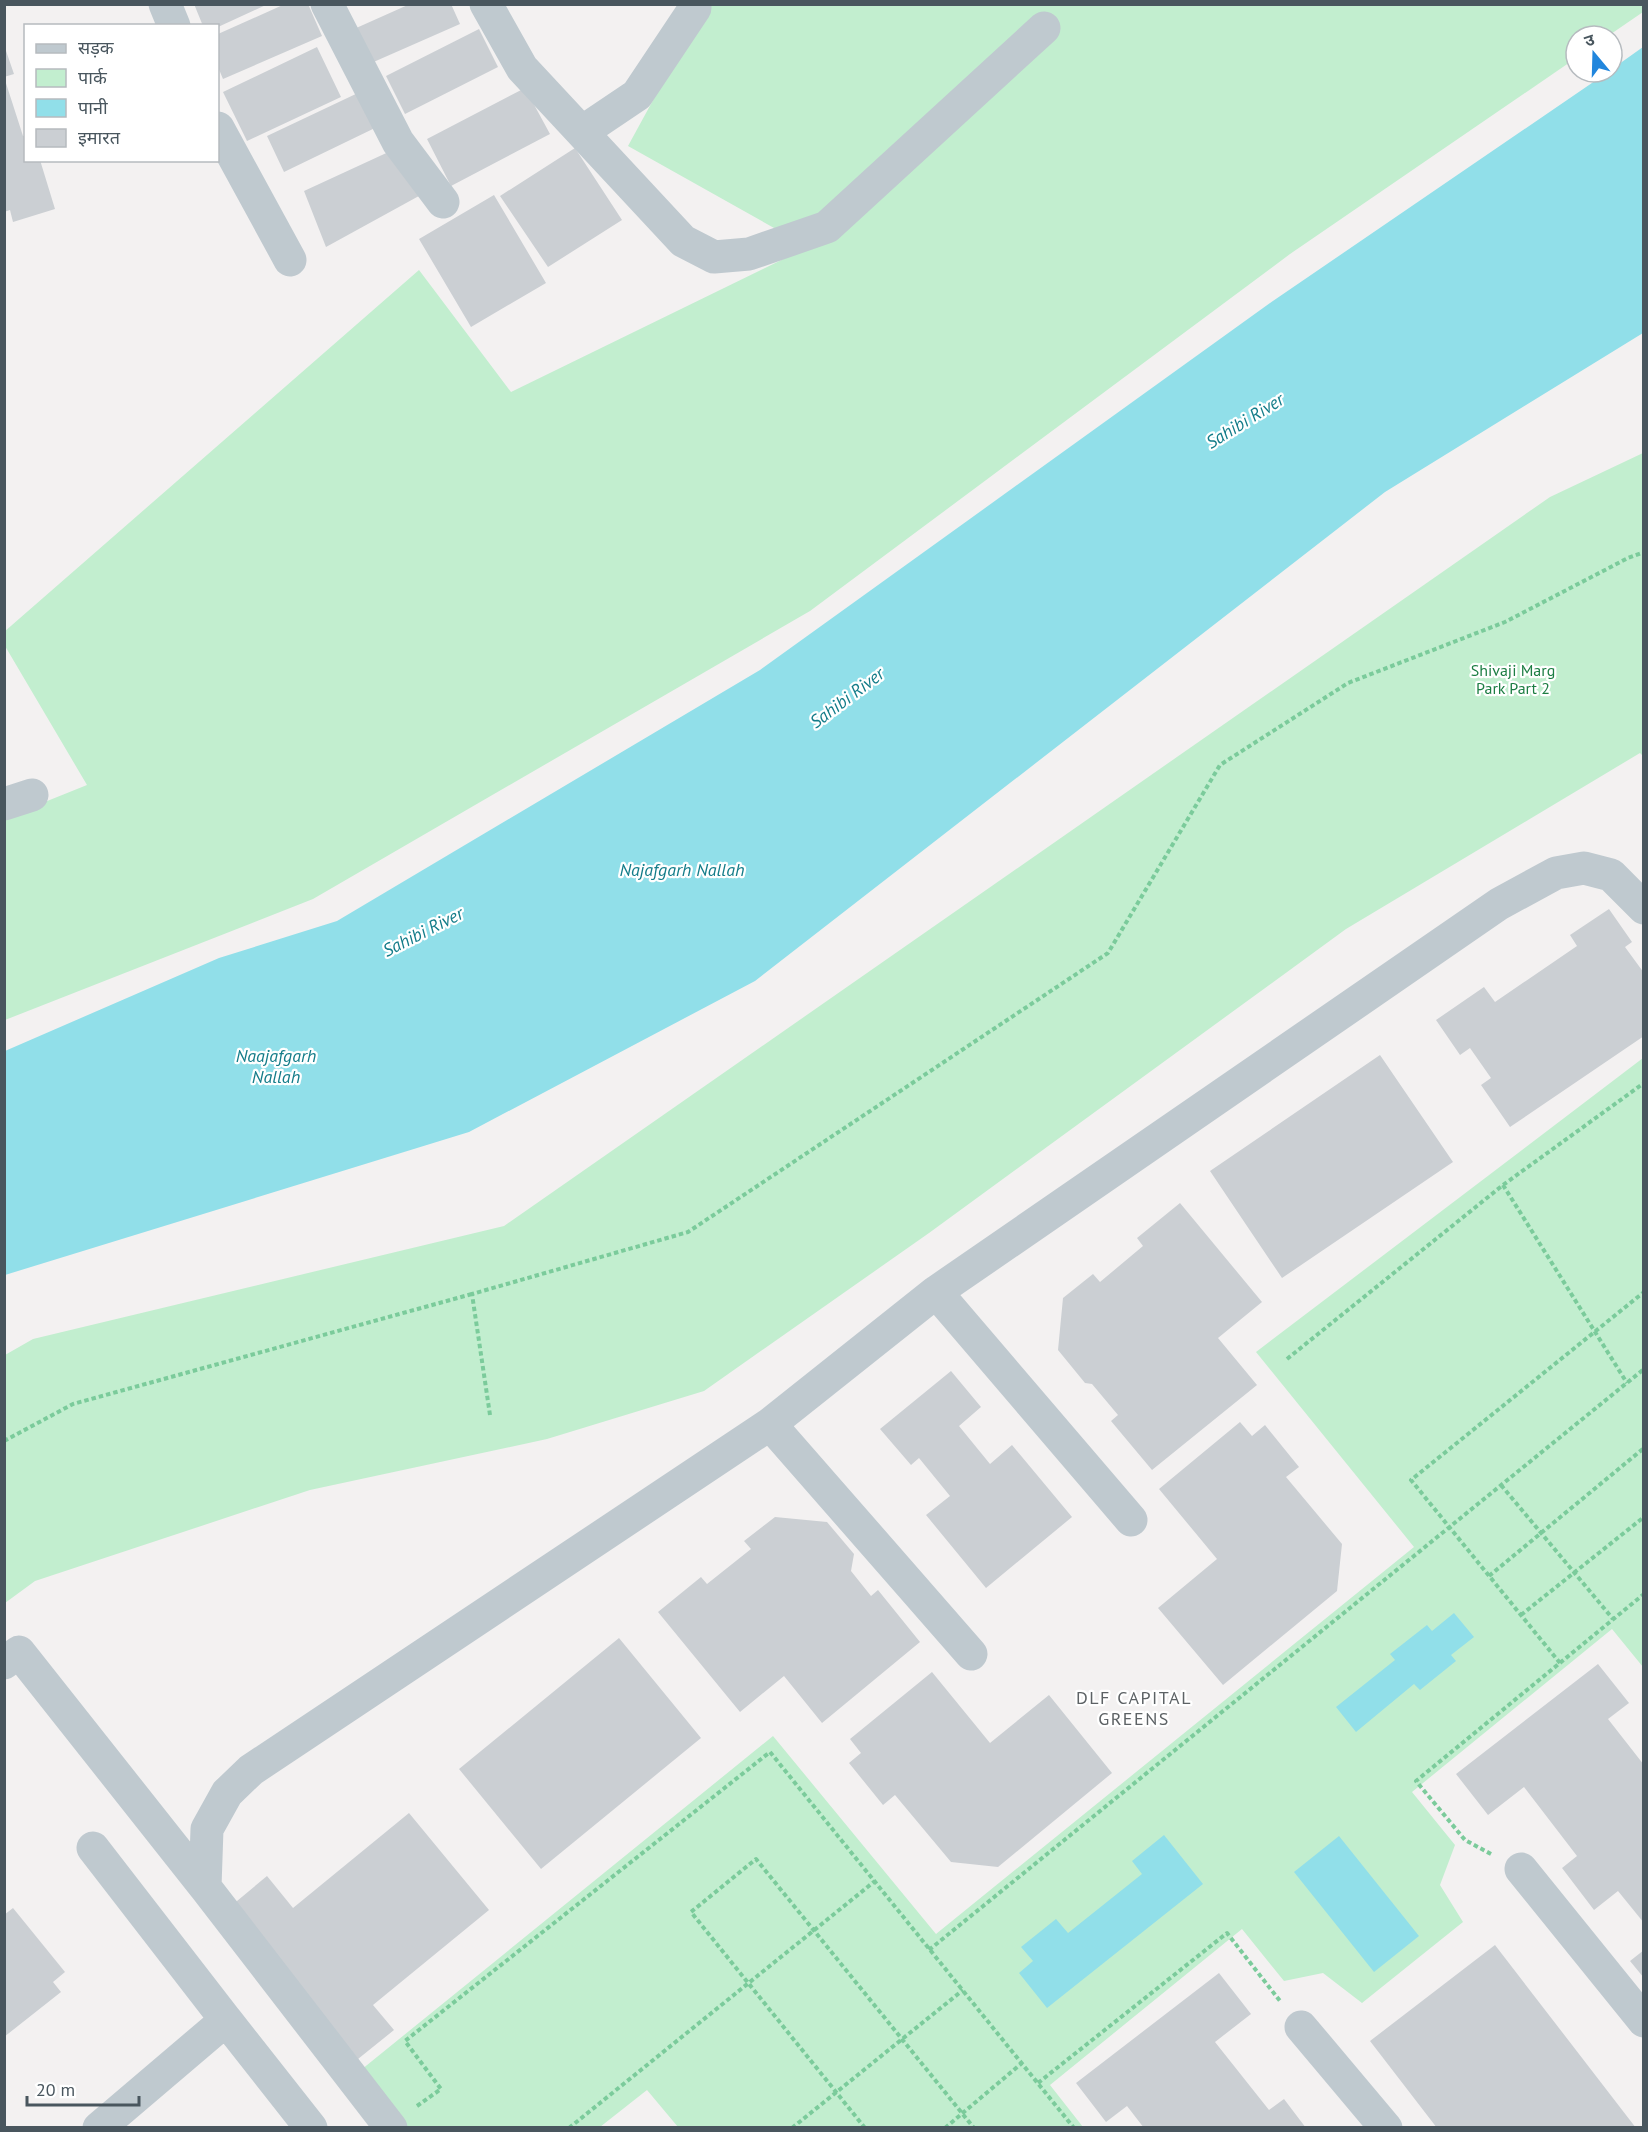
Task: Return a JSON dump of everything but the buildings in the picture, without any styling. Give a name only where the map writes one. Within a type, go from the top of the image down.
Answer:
[{"type":"street","points":[[165,4],[173,24]]},
{"type":"street","points":[[327,4],[398,142],[443,202]]},
{"type":"street","points":[[486,4],[522,68],[683,241],[714,257],[749,255],[827,227],[1044,28]]},
{"type":"street","points":[[582,132],[637,95],[695,8],[695,4]]},
{"type":"street","points":[[219,130],[290,260]]},
{"type":"street","points":[[205,1887],[207,1829],[227,1793],[251,1770],[770,1424],[936,1292],[1499,904],[1556,873],[1584,868],[1611,875],[1644,908]]},
{"type":"street","points":[[936,1292],[1131,1520]]},
{"type":"street","points":[[770,1424],[971,1654]]},
{"type":"street","points":[[4,1663],[19,1652],[205,1887],[390,2127]]},
{"type":"street","points":[[93,1848],[311,2127]]},
{"type":"street","points":[[1521,1869],[1644,2021]]},
{"type":"street","points":[[99,2127],[226,2020]]},
{"type":"street","points":[[1301,2027],[1386,2127]]},
{"type":"path","points":[[4,1441],[73,1404],[688,1233],[1108,953],[1220,765],[1348,683],[1505,622],[1628,558],[1644,552]]},
{"type":"path","points":[[1287,1359],[1503,1185],[1644,1083]]},
{"type":"path","points":[[1503,1185],[1627,1383]]},
{"type":"path","points":[[1560,1663],[1411,1480],[1644,1292]]},
{"type":"path","points":[[472,1294],[490,1415]]},
{"type":"path","points":[[929,1950],[1644,1369]]},
{"type":"path","points":[[1489,1576],[1644,1448]]},
{"type":"path","points":[[1501,1485],[1613,1619]]},
{"type":"path","points":[[1521,1615],[1644,1516]]},
{"type":"path","points":[[1521,1869],[1465,1840],[1416,1781],[1644,1594]]},
{"type":"path","points":[[390,2127],[441,2089],[405,2041],[770,1752],[1074,2127]]},
{"type":"path","points":[[865,2127],[691,1912],[756,1859],[974,2127]]},
{"type":"path","points":[[569,2127],[875,1881]]},
{"type":"path","points":[[1038,2083],[1227,1933],[1301,2027]]},
{"type":"path","points":[[792,2127],[963,1990]]},
{"type":"path","points":[[945,2127],[1022,2063]]},
{"type":"green space","points":[[705,5],[1643,5],[1643,12],[1624,25],[1564,24],[1564,66],[1290,254],[810,611],[313,899],[5,1020],[5,818],[87,785],[5,646],[4,632],[419,270],[511,392],[808,247],[628,146]]},
{"type":"green space","name":"Shivaji Marg Park Part 2","points":[[1643,453],[1643,756],[1640,753],[1346,929],[929,1233],[704,1391],[547,1439],[310,1490],[35,1581],[5,1603],[5,1355],[33,1339],[504,1226],[1550,497]]},
{"type":"green space","points":[[1643,1058],[1643,1667],[1612,1629],[1412,1792],[1455,1845],[1440,1885],[1463,1922],[1362,2003],[1323,1973],[1284,1981],[1242,1929],[1050,2085],[1083,2127],[678,2127],[647,2090],[600,2127],[399,2127],[356,2074],[773,1736],[936,1934],[1414,1547],[1256,1352]]},
{"type":"water","name":"Najafgarh Nallah","points":[[1643,47],[1643,333],[1385,492],[755,981],[469,1132],[5,1275],[5,1051],[219,958],[337,921],[760,670],[1270,303],[1590,84],[1624,84],[1624,60]]},
{"type":"water","points":[[1454,1613],[1474,1637],[1451,1655],[1456,1661],[1420,1690],[1414,1684],[1356,1732],[1336,1707],[1395,1660],[1390,1654],[1427,1625],[1432,1631]]},
{"type":"water","points":[[1164,1835],[1203,1884],[1047,2008],[1019,1973],[1033,1961],[1021,1947],[1056,1919],[1068,1933],[1142,1874],[1132,1861]]},
{"type":"water","points":[[1339,1836],[1419,1936],[1374,1972],[1294,1872]]},
{"type":"district","name":"DLF CAPITAL GREENS","points":[[1134,1708]]},
{"type":"water label","name":"Sahibi River","points":[[1245,421]]},
{"type":"water label","name":"Sahibi River","points":[[847,698]]},
{"type":"water label","name":"Sahibi River","points":[[423,932]]},
{"type":"water label","name":"Naajafgarh Nallah","points":[[276,1066]]}]
